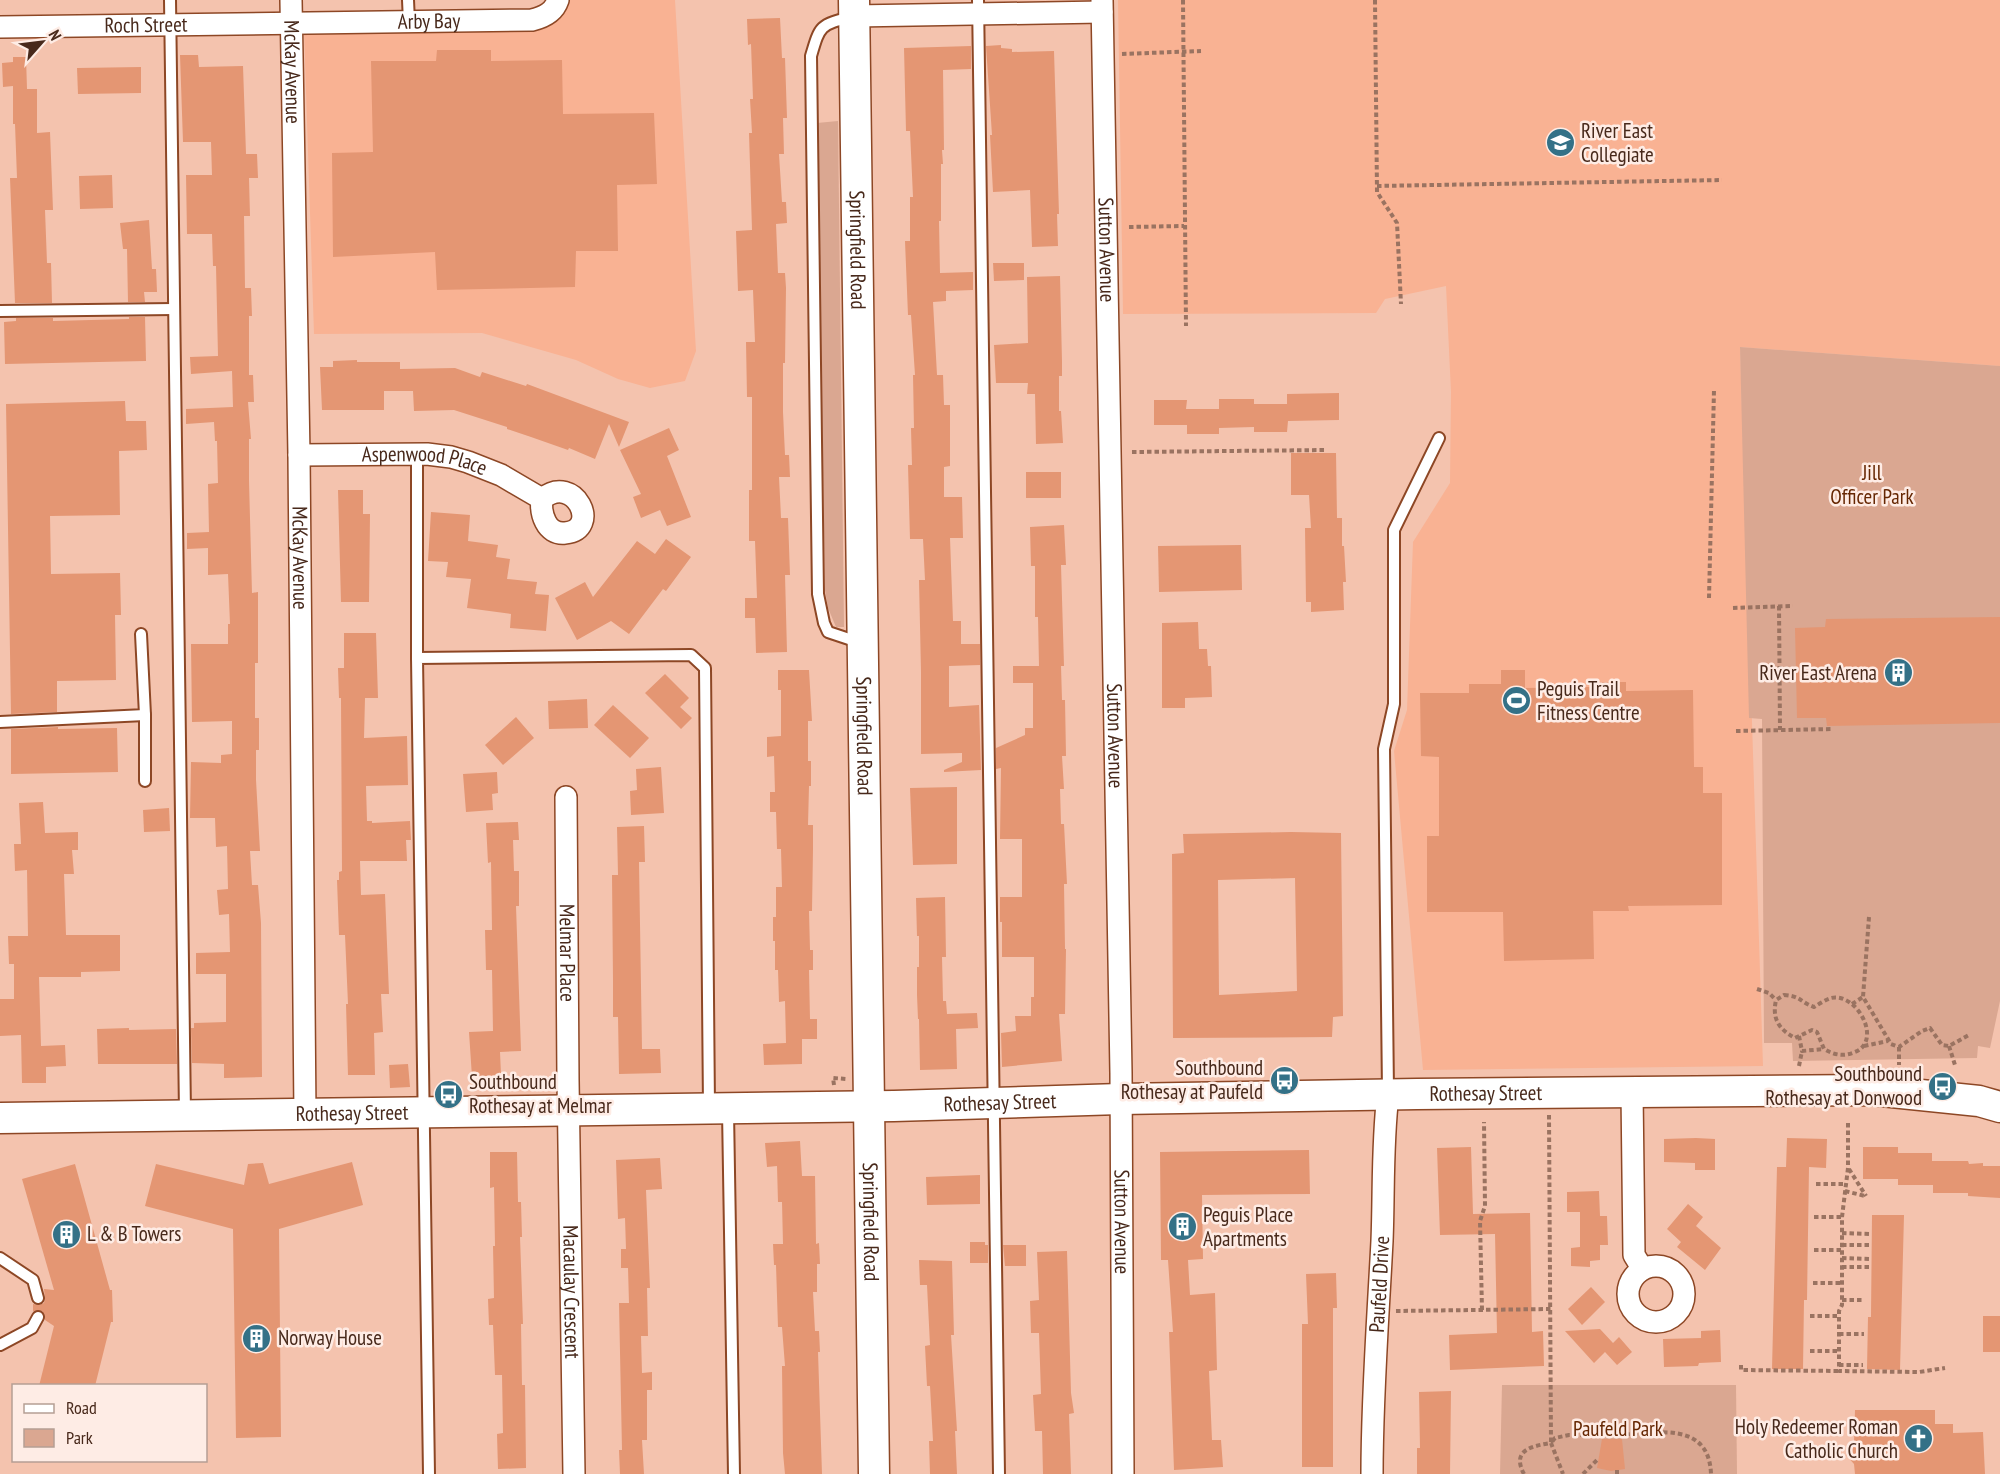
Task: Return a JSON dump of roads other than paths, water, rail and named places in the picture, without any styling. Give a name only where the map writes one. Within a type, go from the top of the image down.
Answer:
[{"type":"street","name":"McKay Avenue","points":[[291,0],[299,455],[305,1114]]},
{"type":"street","name":"Arby Bay","points":[[291,24],[532,21],[549,14],[558,0]]},
{"type":"street","points":[[854,8],[1102,6]]},
{"type":"street","name":"Sutton Avenue","points":[[1102,6],[1121,1050],[1123,1474]]},
{"type":"street","name":"Springfield Road","points":[[854,8],[874,1474]]},
{"type":"street","name":"Roch Street","points":[[0,27],[291,24]]},
{"type":"street","name":"Aspenwood Place","points":[[299,455],[417,454],[451,457],[477,465],[517,483],[542,499]]},
{"type":"street","name":"Melmar Place","points":[[566,797],[569,1110]]},
{"type":"street","name":"Rothesay Street","points":[[0,1118],[993,1104],[1120,1099],[1872,1090],[1979,1101],[2000,1107]]},
{"type":"street","points":[[1632,1092],[1634,1255],[1642,1269]]},
{"type":"street","name":"Paufeld Drive","points":[[1372,1474],[1384,1125],[1388,1095]]},
{"type":"street","name":"Macaulay Crescent","points":[[569,1110],[574,1474]]},
{"type":"lane","points":[[171,0],[185,1115]]},
{"type":"lane","points":[[408,0],[408,22]]},
{"type":"lane","points":[[978,7],[999,1474]]},
{"type":"lane","points":[[854,8],[818,32],[811,56],[818,594],[828,632],[863,644]]},
{"type":"lane","points":[[0,311],[174,309]]},
{"type":"lane","points":[[1388,1095],[1384,749],[1394,704],[1394,530],[1439,438]]},
{"type":"lane","points":[[417,454],[417,658],[429,1474]]},
{"type":"lane","points":[[141,634],[145,781]]},
{"type":"lane","points":[[417,658],[691,655],[705,668],[734,1474]]},
{"type":"lane","points":[[0,722],[145,715]]},
{"type":"lane","points":[[0,1258],[33,1280],[38,1298]]},
{"type":"lane","points":[[0,1345],[32,1328],[38,1317]]},
{"type":"place","name":"River East Collegiate","points":[[1560,143]]},
{"type":"place","name":"River East Arena","points":[[1898,673]]},
{"type":"place","name":"Peguis Trail Fitness Centre","points":[[1516,701]]},
{"type":"place","name":"Southbound Rothesay at Paufeld","points":[[1284,1080]]},
{"type":"place","name":"Southbound Rothesay at Donwood","points":[[1943,1086]]},
{"type":"place","name":"Southbound Rothesay at Melmar","points":[[448,1094]]},
{"type":"place","name":"Peguis Place Apartments","points":[[1182,1227]]},
{"type":"place","name":"L & B Towers","points":[[66,1234]]},
{"type":"place","name":"Norway House","points":[[257,1338]]},
{"type":"place","name":"Holy Redeemer Roman Catholic Church","points":[[1919,1439]]},
{"type":"park label","name":"Jill Officer Park","points":[[1872,485]]},
{"type":"park label","name":"Paufeld Park","points":[[1618,1429]]}]
